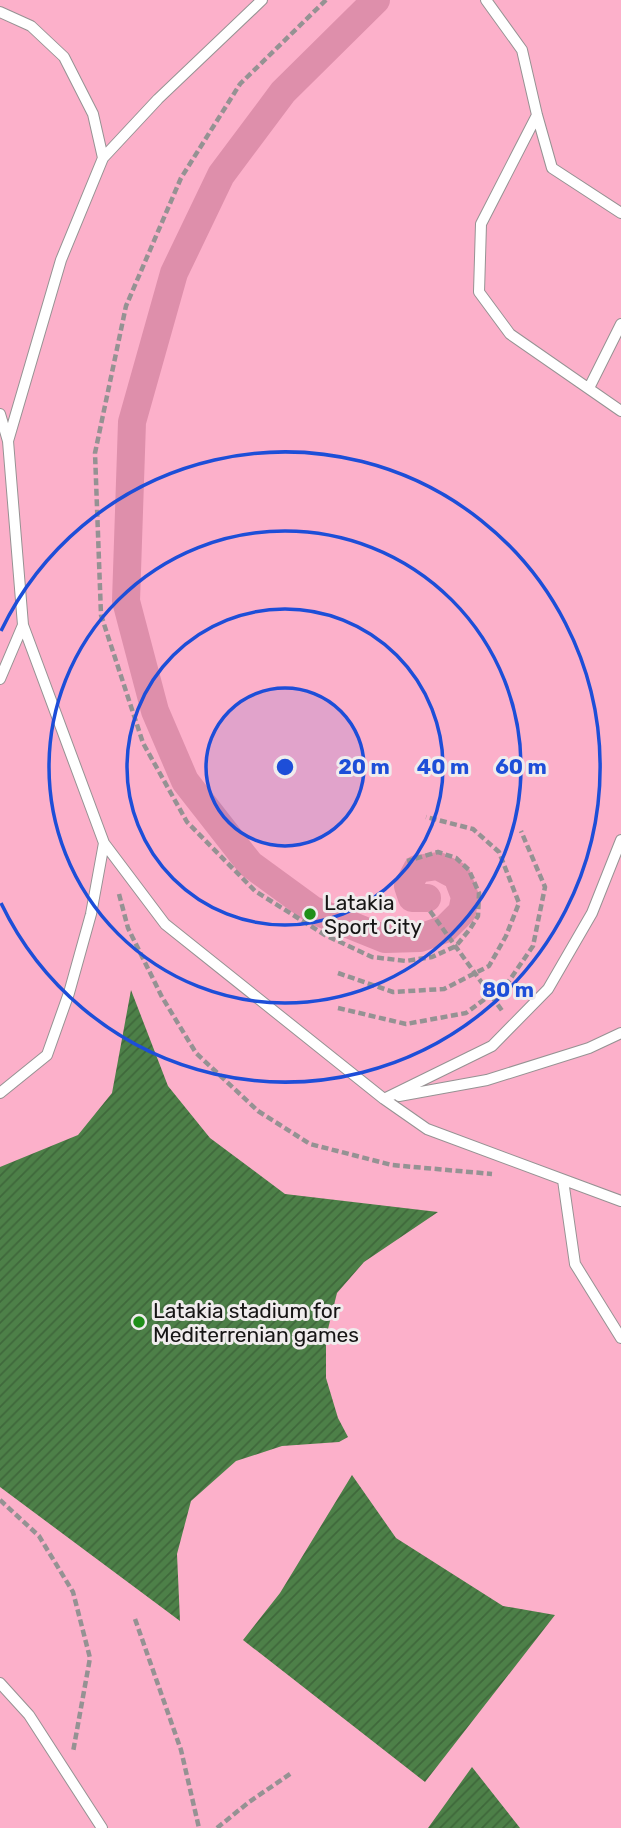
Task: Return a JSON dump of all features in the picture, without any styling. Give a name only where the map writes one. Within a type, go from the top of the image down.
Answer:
[{"type":"lane","points":[[8,441],[61,260],[103,158],[158,99],[262,0]]},
{"type":"lane","points":[[486,0],[522,50],[552,168],[621,213]]},
{"type":"lane","points":[[0,12],[31,26],[64,57],[93,114],[103,158]]},
{"type":"lane","points":[[537,115],[481,224],[479,292],[510,334],[621,411]]},
{"type":"lane","points":[[589,388],[621,324]]},
{"type":"lane","points":[[0,414],[8,441],[23,625],[104,843],[165,924],[384,1099],[427,1129],[621,1201]]},
{"type":"lane","points":[[0,678],[23,625]]},
{"type":"lane","points":[[384,1099],[492,1046],[548,989],[592,913],[621,840]]},
{"type":"lane","points":[[0,1093],[47,1055],[69,993],[91,914],[104,843]]},
{"type":"lane","points":[[384,1099],[487,1080],[589,1048],[621,1033]]},
{"type":"lane","points":[[563,1180],[575,1264],[621,1338]]},
{"type":"lane","points":[[0,1683],[29,1714],[102,1828]]},
{"type":"path","points":[[326,0],[240,84],[181,178],[126,306],[95,453],[101,615],[149,754],[187,822],[255,891],[325,936],[372,957],[406,961],[432,957],[456,946],[478,916],[479,893],[469,870],[456,859],[438,852],[407,861]]},
{"type":"path","points":[[338,973],[393,992],[444,989],[489,966],[506,936],[519,903],[499,852],[473,829],[426,817]]},
{"type":"path","points":[[338,1008],[406,1024],[466,1013],[509,981],[533,946],[545,887],[522,831]]},
{"type":"path","points":[[118,891],[128,928],[162,997],[197,1053],[258,1111],[310,1144],[321,1147],[391,1165],[497,1174]]},
{"type":"path","points":[[430,911],[512,1025]]},
{"type":"path","points":[[0,1500],[39,1536],[74,1592],[90,1658],[69,1777]]},
{"type":"path","points":[[135,1619],[181,1750],[199,1828]]},
{"type":"path","points":[[217,1828],[293,1772]]},
{"type":"shaded area","name":"Latakia Sport City","points":[[0,0],[621,0],[621,1828],[0,1828]]},
{"type":"building","points":[[131,990],[168,1086],[210,1138],[285,1194],[438,1212],[364,1262],[337,1293],[326,1337],[326,1378],[338,1418],[348,1437],[339,1442],[282,1446],[236,1461],[191,1501],[177,1554],[180,1621],[0,1487],[0,1167],[78,1135],[112,1093]]},
{"type":"building","points":[[352,1475],[396,1538],[503,1606],[555,1615],[425,1782],[243,1640],[280,1593]]},
{"type":"building","points":[[472,1767],[520,1828],[428,1828]]},
{"type":"waterway","points":[[376,0],[283,92],[221,175],[174,273],[132,422],[126,601],[155,711],[185,781],[250,864],[313,910],[385,939],[420,938],[445,929],[462,912],[465,897],[457,876],[438,866],[417,869],[408,886],[412,898],[427,898]]},
{"type":"place","name":"Latakia Sport City","points":[[310,914]]},
{"type":"place","name":"Latakia stadium for Mediterrenian games","points":[[139,1322]]}]
